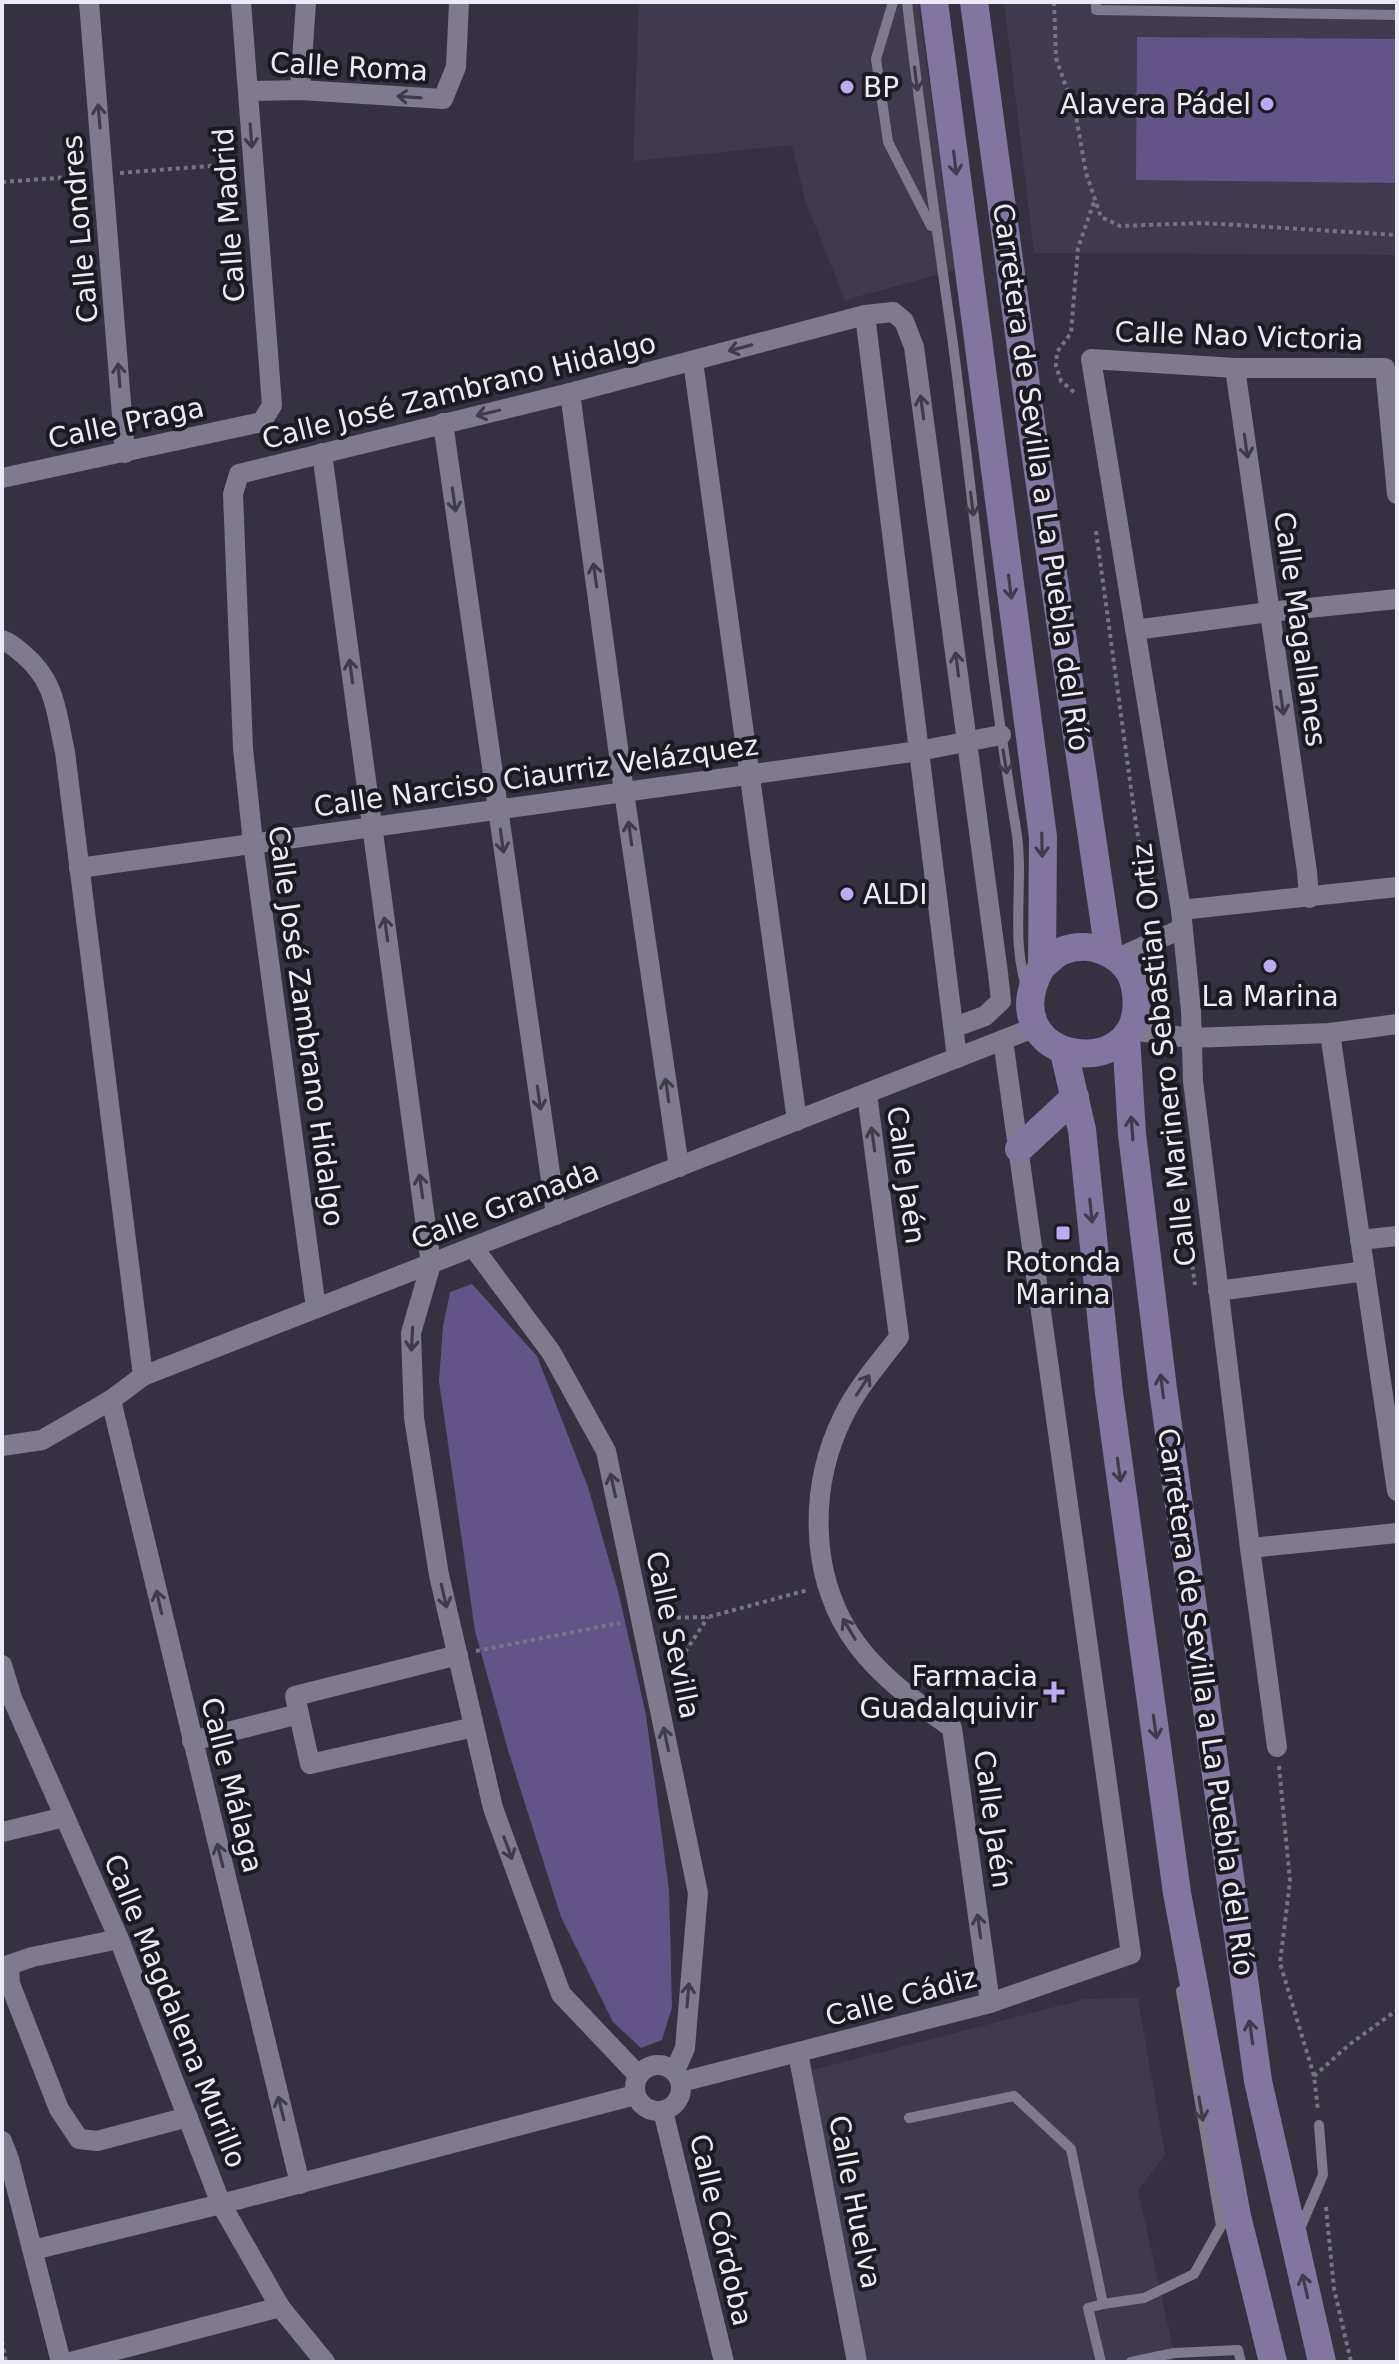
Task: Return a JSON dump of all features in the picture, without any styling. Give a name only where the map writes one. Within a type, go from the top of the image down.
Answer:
[{"type":"main road","points":[[934,2],[1043,837],[1042,966]]},
{"type":"main road","name":"Carretera de Sevilla a La Puebla del Río","points":[[974,2],[1034,444],[1113,955]]},
{"type":"main road","points":[[1079,947],[1113,955],[1134,978],[1139,1005],[1135,1020],[1128,1033],[1099,1054],[1083,1056],[1064,1052],[1048,1042],[1036,1027],[1031,1015],[1033,982],[1042,966],[1061,952],[1079,947]]},
{"type":"main road","name":"Carretera de Sevilla a La Puebla del Río","points":[[1128,1033],[1132,1134],[1163,1389],[1258,2081],[1322,2362]]},
{"type":"main road","name":"Carretera de Sevilla a La Puebla del Río","points":[[1064,1052],[1084,1141],[1109,1393],[1177,1893],[1237,2216],[1273,2362]]},
{"type":"main road","points":[[1019,1149],[1075,1097]]},
{"type":"street","name":"Calle Londres","points":[[89,2],[125,453]]},
{"type":"street","name":"Calle Madrid","points":[[241,2],[272,405],[262,422]]},
{"type":"street","points":[[300,90],[306,2]]},
{"type":"street","name":"Calle Roma","points":[[248,91],[300,90],[443,99],[456,67],[459,2]]},
{"type":"street","name":"Calle José Zambrano Hidalgo","points":[[316,1308],[243,748],[233,494],[239,474],[570,393],[865,315],[893,312],[904,321],[914,347],[967,742]]},
{"type":"street","points":[[865,315],[957,1058]]},
{"type":"street","name":"Calle Nao Victoria","points":[[1091,359],[1235,368],[1385,368],[1397,494]]},
{"type":"street","name":"Calle Marinero Sebastian Ortiz","points":[[1091,359],[1181,920],[1193,1081],[1277,1747]]},
{"type":"street","points":[[693,361],[797,1121]]},
{"type":"street","name":"Calle Magallanes","points":[[1235,368],[1309,898]]},
{"type":"street","points":[[570,393],[679,1167]]},
{"type":"street","name":"Calle Praga","points":[[2,478],[262,422]]},
{"type":"street","points":[[443,423],[556,1215]]},
{"type":"street","points":[[33,2250],[300,2184],[636,2085],[649,2066],[663,2065],[678,2076],[681,2094],[674,2105],[663,2111],[651,2111],[641,2105],[636,2085],[561,1994],[493,1808],[439,1575],[414,1418],[411,1333],[431,1264],[322,453]]},
{"type":"street","points":[[1135,630],[1397,599]]},
{"type":"street","points":[[2,640],[34,663],[49,683],[65,752],[143,1376]]},
{"type":"street","name":"Calle Narciso Ciaurriz Velázquez","points":[[79,868],[919,751],[1001,735]]},
{"type":"street","points":[[955,1027],[985,1016],[1001,1001],[967,742]]},
{"type":"street","points":[[1113,955],[1181,920],[1309,898],[1397,887]]},
{"type":"street","points":[[1128,1033],[1191,1038],[1330,1033],[1397,1024]]},
{"type":"street","name":"Calle Granada","points":[[2,1446],[42,1440],[111,1400],[143,1376],[1036,1027]]},
{"type":"street","points":[[1330,1033],[1397,1491]]},
{"type":"street","points":[[1003,1040],[1019,1149]]},
{"type":"street","name":"Calle Jaén","points":[[867,1094],[899,1337],[864,1381],[842,1419],[822,1481],[818,1537],[826,1585],[850,1634],[885,1676],[952,1728],[990,2003]]},
{"type":"street","name":"Calle Cádiz","points":[[678,2076],[798,2053],[990,2003],[1131,1954],[1019,1149]]},
{"type":"street","points":[[1360,1240],[1397,1236]]},
{"type":"street","name":"Calle Sevilla","points":[[473,1247],[551,1352],[606,1451],[698,1893],[685,2048],[678,2076]]},
{"type":"street","points":[[1218,1291],[1365,1271]]},
{"type":"street","name":"Calle Málaga","points":[[111,1400],[300,2184]]},
{"type":"street","points":[[1250,1548],[1397,1533]]},
{"type":"street","points":[[458,1655],[295,1696],[310,1764],[474,1727]]},
{"type":"street","name":"Calle Magdalena Murillo","points":[[2,1665],[7,1699],[65,1817],[119,1939],[221,2204],[280,2307],[325,2362]]},
{"type":"street","points":[[192,1741],[299,1714]]},
{"type":"street","points":[[2,1832],[65,1817]]},
{"type":"street","points":[[119,1939],[32,1957],[9,1965],[10,1984],[15,1998],[59,2109],[79,2139],[97,2141],[188,2117]]},
{"type":"street","name":"Calle Huelva","points":[[798,2053],[857,2362]]},
{"type":"street","name":"Calle Córdoba","points":[[663,2111],[724,2362]]},
{"type":"street","points":[[2,2141],[61,2362]]},
{"type":"street","points":[[71,2362],[280,2307]]},
{"type":"lane","points":[[893,2],[876,59],[888,142],[936,236]]},
{"type":"lane","points":[[907,2],[1001,735],[1020,850],[1020,970],[1030,996]]},
{"type":"lane","points":[[1096,2],[1096,10],[1397,15]]},
{"type":"lane","points":[[1310,2],[1310,15]]},
{"type":"lane","points":[[1101,2362],[1088,2308],[1144,2298],[1194,2274],[1221,2226],[1181,1988],[1177,1893]]},
{"type":"lane","points":[[909,2118],[1014,2096],[1071,2149],[1103,2304]]},
{"type":"lane","points":[[1295,2240],[1323,2175],[1319,2125]]},
{"type":"lane","points":[[1131,2362],[1174,2353],[1238,2350],[1241,2362]]},
{"type":"path","points":[[1054,2],[1056,58],[1076,116],[1086,173],[1101,217],[1120,226],[1203,223],[1397,235]]},
{"type":"path","points":[[2,182],[253,163]]},
{"type":"path","points":[[1071,333],[1078,248],[1094,202]]},
{"type":"path","points":[[658,1697],[683,1651],[708,1617]]},
{"type":"path","points":[[1277,1747],[1290,1881],[1280,1963],[1314,2076],[1319,2125]]},
{"type":"path","points":[[1314,2076],[1350,2044],[1397,2010]]},
{"type":"path","points":[[1323,2175],[1334,2289],[1351,2362]]},
{"type":"path","points":[[2,2341],[6,2362]]},
{"type":"shaded area","points":[[639,2],[918,2],[955,270],[845,300],[805,200],[792,145],[633,161]]},
{"type":"shaded area","points":[[1004,2],[1397,2],[1397,255],[1034,253]]},
{"type":"shaded area","name":"Alavera Pádel","points":[[1137,37],[1397,39],[1397,183],[1136,180]]},
{"type":"shaded area","points":[[472,1284],[537,1356],[588,1487],[619,1595],[646,1715],[669,1890],[672,2007],[662,2040],[641,2048],[613,2022],[561,1917],[508,1750],[475,1631],[439,1381],[443,1326],[450,1292]]},
{"type":"shaded area","points":[[1138,1998],[1165,2155],[1138,2190],[1176,2362],[867,2362],[809,2071],[1085,1999]]},
{"type":"place","name":"BP","points":[[847,87]]},
{"type":"place","name":"Alavera Pádel","points":[[1267,104]]},
{"type":"place","name":"ALDI","points":[[847,894]]},
{"type":"place","name":"La Marina","points":[[1270,966]]},
{"type":"place","name":"Rotonda Marina","points":[[1063,1233]]},
{"type":"place","name":"Farmacia Guadalquivir","points":[[1054,1692]]}]
